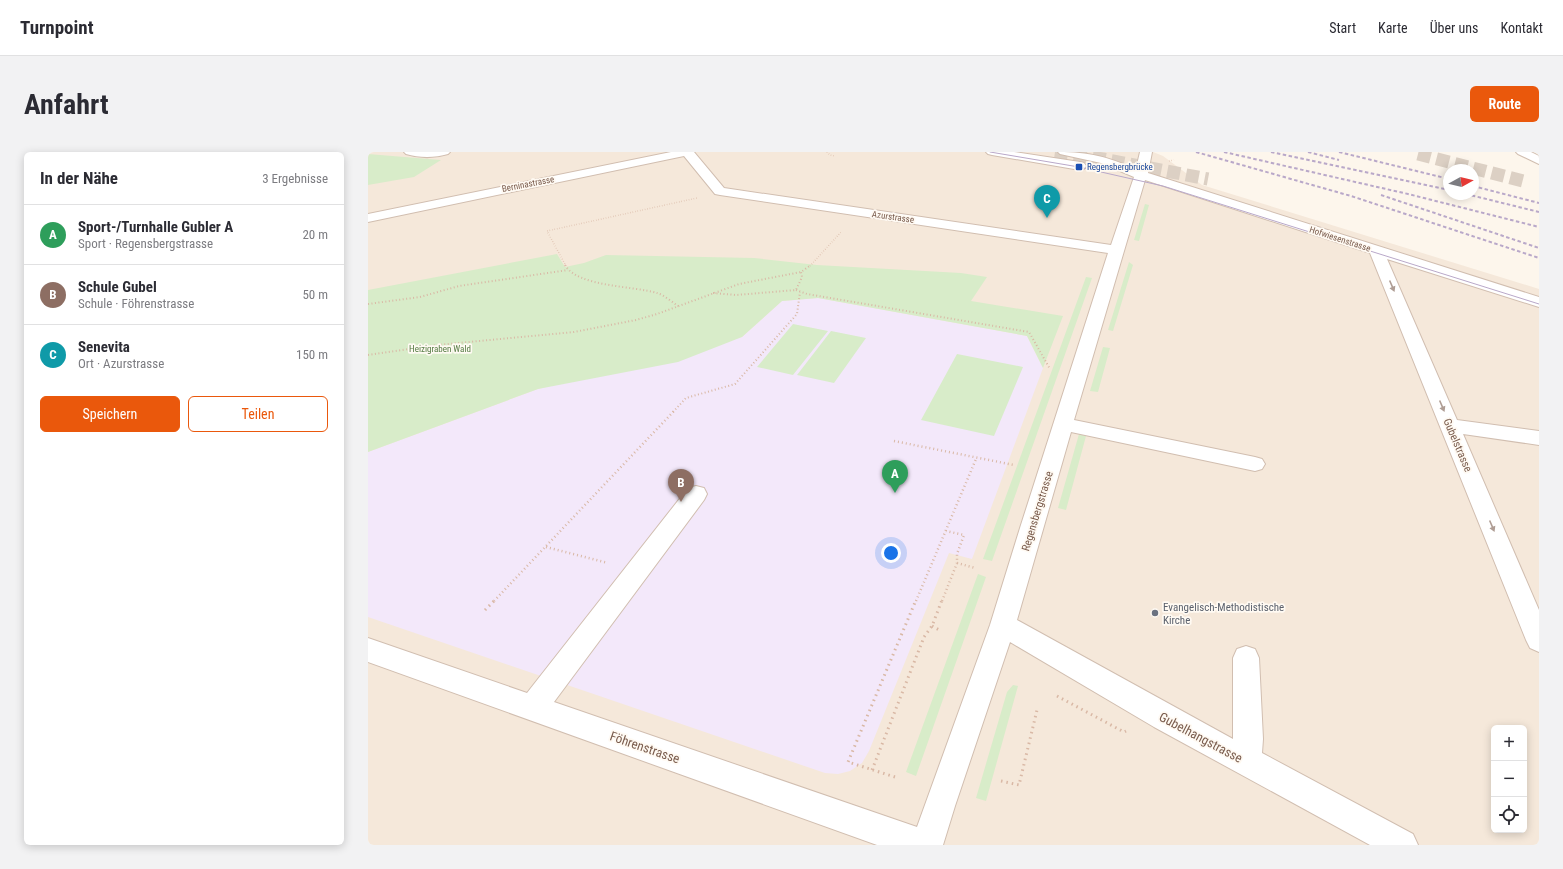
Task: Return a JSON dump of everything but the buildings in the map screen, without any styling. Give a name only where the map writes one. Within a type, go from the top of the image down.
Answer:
[{"type":"street","points":[[410,152],[429,154],[444,152]]},
{"type":"street","name":"Azurstrasse","points":[[688,152],[720,191],[1117,250]]},
{"type":"street","name":"Berninastrasse","points":[[368,218],[688,152]]},
{"type":"street","name":"Hofwiesenstrasse","points":[[992,152],[1094,169],[1141,175]]},
{"type":"street","name":"Hofwiesenstrasse","points":[[1023,152],[1098,165],[1141,175]]},
{"type":"street","name":"Hofwiesenstrasse","points":[[1064,152],[1104,160],[1141,175],[1539,302]]},
{"type":"street","points":[[1141,175],[1146,152]]},
{"type":"street","points":[[1522,152],[1539,160]]},
{"type":"street","name":"Regensbergstrasse","points":[[927,845],[939,806],[1003,625],[1063,424],[1141,175]]},
{"type":"street","name":"Gubelstrasse","points":[[1376,251],[1539,640]]},
{"type":"street","points":[[1063,424],[1255,464]]},
{"type":"street","points":[[1450,426],[1539,438]]},
{"type":"street","points":[[533,708],[696,494]]},
{"type":"street","name":"Gubelhangstrasse","points":[[1003,625],[1164,717],[1402,845]]},
{"type":"street","name":"Föhrenstrasse","points":[[368,650],[922,845]]},
{"type":"street","points":[[1246,658],[1248,738],[1246,761]]},
{"type":"path","points":[[827,152],[830,155],[835,156]]},
{"type":"path","points":[[678,306],[658,293],[591,280],[576,275],[568,270],[547,231],[702,197]]},
{"type":"path","points":[[368,355],[430,346],[574,332],[636,320],[739,284],[801,272],[812,264],[859,212]]},
{"type":"path","points":[[368,304],[420,297],[459,286],[568,270]]},
{"type":"path","points":[[796,290],[802,277],[801,272]]},
{"type":"path","points":[[713,293],[736,295],[796,290],[800,292],[1029,332],[1050,370]]},
{"type":"path","points":[[485,610],[686,398],[735,384],[797,314],[800,292]]},
{"type":"path","points":[[894,441],[1014,465]]},
{"type":"path","points":[[895,777],[848,762],[976,458]]},
{"type":"path","points":[[872,770],[924,637],[932,626],[957,563],[957,554],[964,535],[946,531]]},
{"type":"path","points":[[546,546],[638,571]]},
{"type":"path","points":[[957,563],[975,568]]},
{"type":"path","points":[[932,626],[941,631]]},
{"type":"path","points":[[1057,696],[1124,732]]},
{"type":"path","points":[[1000,781],[1019,785],[1037,710]]},
{"type":"shaded area","points":[[368,152],[1153,152],[1163,156],[1202,185],[1539,289],[1539,845],[368,845]]},
{"type":"shaded area","points":[[818,298],[1027,336],[1043,368],[972,559],[949,553],[869,751],[862,763],[850,771],[838,774],[825,773],[368,617],[368,452],[538,389],[742,337],[782,301]]},
{"type":"green space","points":[[368,154],[441,160],[414,177],[368,185]]},
{"type":"green space","points":[[1145,204],[1149,205],[1139,241],[1134,240]]},
{"type":"green space","name":"Heizigraben Wald","points":[[557,254],[565,267],[584,263],[606,255],[754,258],[817,265],[961,273],[987,277],[971,301],[1063,316],[1043,368],[1027,336],[818,298],[782,301],[742,337],[678,362],[538,389],[368,452],[368,290]]},
{"type":"green space","points":[[1129,262],[1133,265],[1113,331],[1108,330]]},
{"type":"green space","points":[[1086,277],[1092,278],[992,561],[983,559]]},
{"type":"green space","points":[[793,324],[828,331],[793,375],[757,367]]},
{"type":"green space","points":[[831,331],[866,338],[834,383],[797,375]]},
{"type":"green space","points":[[1103,347],[1110,348],[1098,392],[1090,391]]},
{"type":"green space","points":[[957,354],[1023,367],[994,436],[921,420]]},
{"type":"green space","points":[[1079,434],[1086,436],[1066,510],[1058,508]]},
{"type":"green space","points":[[978,574],[986,577],[916,776],[906,772]]},
{"type":"green space","points":[[1013,685],[1018,686],[986,801],[976,798],[1007,692]]},
{"type":"tunnel","points":[[1055,152],[1103,159],[1208,179]]},
{"type":"tunnel","points":[[1418,154],[1527,182]]},
{"type":"tram line","points":[[990,152],[1079,167],[1163,186],[1539,304]]},
{"type":"railway","points":[[1196,152],[1351,196],[1539,258]]},
{"type":"railway","points":[[1224,152],[1408,194],[1539,227]]},
{"type":"railway","points":[[1271,152],[1443,189]]},
{"type":"railway","points":[[1308,152],[1339,160]]},
{"type":"railway","points":[[1339,152],[1443,178]]},
{"type":"railway","points":[[1479,188],[1539,203]]},
{"type":"railway","points":[[1381,195],[1539,248]]},
{"type":"railway","points":[[1479,197],[1539,212]]},
{"type":"place","name":"Regensbergbrücke","points":[[1079,167]]},
{"type":"place","name":"Senevita","points":[[1047,218]]},
{"type":"place","name":"Sport-/Turnhalle Gubler A","points":[[895,493]]},
{"type":"place","name":"Schule Gubel","points":[[681,502]]},
{"type":"place","name":"Evangelisch-Methodistische Kirche","points":[[1155,613]]}]
